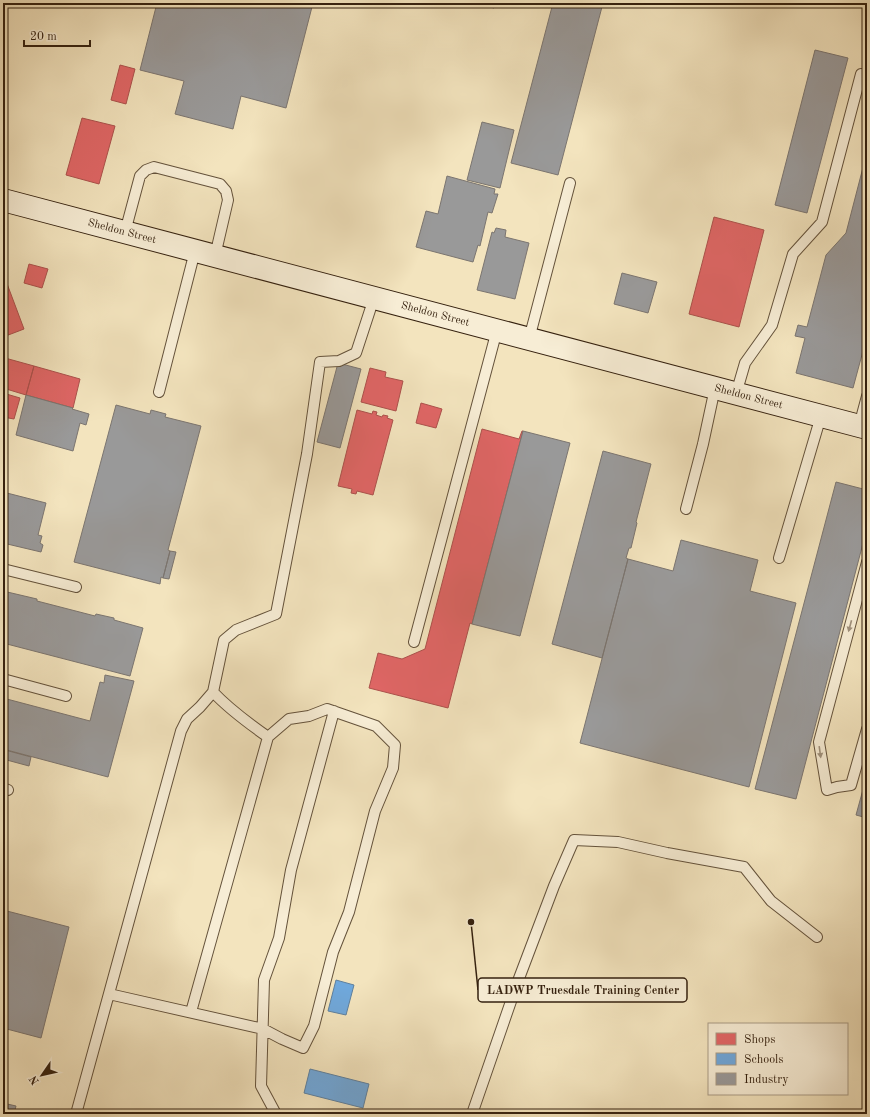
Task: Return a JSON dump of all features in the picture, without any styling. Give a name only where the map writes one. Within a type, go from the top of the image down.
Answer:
[{"type":"main road","name":"Sheldon Street","points":[[3,200],[863,427]]},
{"type":"lane","points":[[736,394],[745,363],[772,325],[793,254],[822,222],[861,74]]},
{"type":"lane","points":[[125,232],[140,176],[146,170],[154,167],[220,184],[226,191],[228,200],[205,253],[159,392]]},
{"type":"lane","points":[[529,339],[570,183]]},
{"type":"lane","points":[[76,1114],[180,731],[187,719],[213,692],[224,640],[236,630],[276,614],[307,454],[320,362],[338,361],[356,353],[374,298]]},
{"type":"lane","points":[[414,642],[497,330]]},
{"type":"lane","points":[[686,509],[703,444],[714,388]]},
{"type":"lane","points":[[863,427],[867,396]]},
{"type":"lane","points":[[779,558],[821,416]]},
{"type":"lane","points":[[867,562],[819,742],[827,790],[837,787],[851,786],[867,728]]},
{"type":"lane","points":[[3,569],[76,587]]},
{"type":"lane","points":[[3,679],[66,696]]},
{"type":"lane","points":[[213,692],[224,704],[248,724],[268,737]]},
{"type":"lane","points":[[109,994],[263,1029],[303,1048],[314,1026],[333,952],[349,912],[376,812],[393,768],[396,745],[376,726],[327,708],[309,716],[289,719],[268,737],[191,1012]]},
{"type":"lane","points":[[276,1114],[261,1086],[264,980],[279,938],[291,870],[334,711]]},
{"type":"lane","points":[[472,1114],[520,974],[554,886],[574,840],[618,842],[744,868],[771,901],[817,937]]},
{"type":"building: Shops","points":[[120,65],[135,69],[126,104],[111,100]]},
{"type":"building: Shops","points":[[82,118],[115,126],[99,184],[66,175]]},
{"type":"building: Shops","points":[[714,217],[764,230],[739,327],[689,314]]},
{"type":"building: Shops","points":[[29,264],[48,269],[42,288],[24,283]]},
{"type":"building: Shops","points":[[6,281],[24,329],[3,337],[3,282]]},
{"type":"building: Shops","points":[[5,358],[34,366],[26,395],[3,388],[3,363]]},
{"type":"building: Shops","points":[[34,366],[80,379],[73,408],[26,395]]},
{"type":"building: Shops","points":[[370,368],[386,372],[385,377],[403,381],[396,411],[361,402]]},
{"type":"building: Shops","points":[[3,393],[20,398],[14,419],[3,417]]},
{"type":"building: Shops","points":[[421,403],[442,409],[436,428],[416,423]]},
{"type":"building: Shops","points":[[357,410],[372,414],[373,411],[377,412],[376,415],[382,417],[383,415],[388,416],[387,418],[393,420],[373,495],[357,491],[356,494],[351,493],[352,489],[338,486]]},
{"type":"building: Shops","points":[[482,429],[519,439],[523,431],[472,624],[470,623],[448,708],[369,688],[378,653],[402,659],[425,649]]},
{"type":"building: Schools","points":[[336,980],[354,985],[346,1015],[328,1011]]},
{"type":"building: Schools","points":[[310,1069],[369,1084],[363,1108],[304,1093]]},
{"type":"building: Industry","points":[[157,3],[313,3],[286,108],[241,96],[233,129],[175,114],[184,81],[140,70]]},
{"type":"building: Industry","points":[[476,3],[495,3],[494,8]]},
{"type":"building: Industry","points":[[553,3],[603,3],[558,175],[511,163]]},
{"type":"building: Industry","points":[[815,50],[848,58],[807,213],[775,205]]},
{"type":"building: Industry","points":[[482,122],[514,130],[500,188],[467,180]]},
{"type":"building: Industry","points":[[867,152],[867,336],[853,388],[796,373],[805,338],[795,336],[798,325],[807,327],[826,255],[846,233]]},
{"type":"building: Industry","points":[[447,176],[495,189],[494,194],[498,194],[492,213],[488,212],[480,246],[478,245],[473,262],[416,247],[426,211],[438,214]]},
{"type":"building: Industry","points":[[496,228],[506,230],[505,237],[529,243],[515,299],[477,290],[492,232],[494,233]]},
{"type":"building: Industry","points":[[622,273],[657,282],[648,313],[614,304]]},
{"type":"building: Industry","points":[[338,363],[361,369],[340,448],[317,442]]},
{"type":"building: Industry","points":[[26,395],[89,414],[86,425],[80,423],[73,451],[16,435]]},
{"type":"building: Industry","points":[[116,405],[150,414],[151,410],[166,414],[165,417],[201,426],[168,550],[170,551],[163,578],[161,577],[160,584],[74,562]]},
{"type":"building: Industry","points":[[523,431],[570,443],[520,636],[472,624]]},
{"type":"building: Industry","points":[[603,451],[651,464],[631,548],[629,548],[626,558],[628,559],[602,658],[552,644]]},
{"type":"building: Industry","points":[[836,482],[867,490],[867,528],[796,799],[755,789]]},
{"type":"building: Industry","points":[[3,492],[46,503],[38,535],[42,536],[40,543],[43,545],[41,552],[3,543]]},
{"type":"building: Industry","points":[[681,540],[758,560],[750,591],[796,603],[749,787],[580,743],[628,559],[673,571]]},
{"type":"building: Industry","points":[[170,551],[176,552],[169,579],[163,578]]},
{"type":"building: Industry","points":[[3,591],[95,616],[96,614],[114,618],[114,620],[143,628],[130,676],[3,643]]},
{"type":"building: Industry","points":[[105,675],[134,681],[108,777],[3,749],[3,698],[90,721],[100,682],[104,683]]},
{"type":"building: Industry","points":[[5,750],[31,757],[29,766],[3,759]]},
{"type":"building: Industry","points":[[867,775],[867,818],[856,815]]},
{"type":"building: Industry","points":[[3,910],[69,927],[41,1038],[3,1028]]},
{"type":"building: Industry","points":[[3,1103],[16,1106],[14,1114],[3,1114]]},
{"type":"place","name":"LADWP Truesdale Training Center","points":[[471,922]]}]
